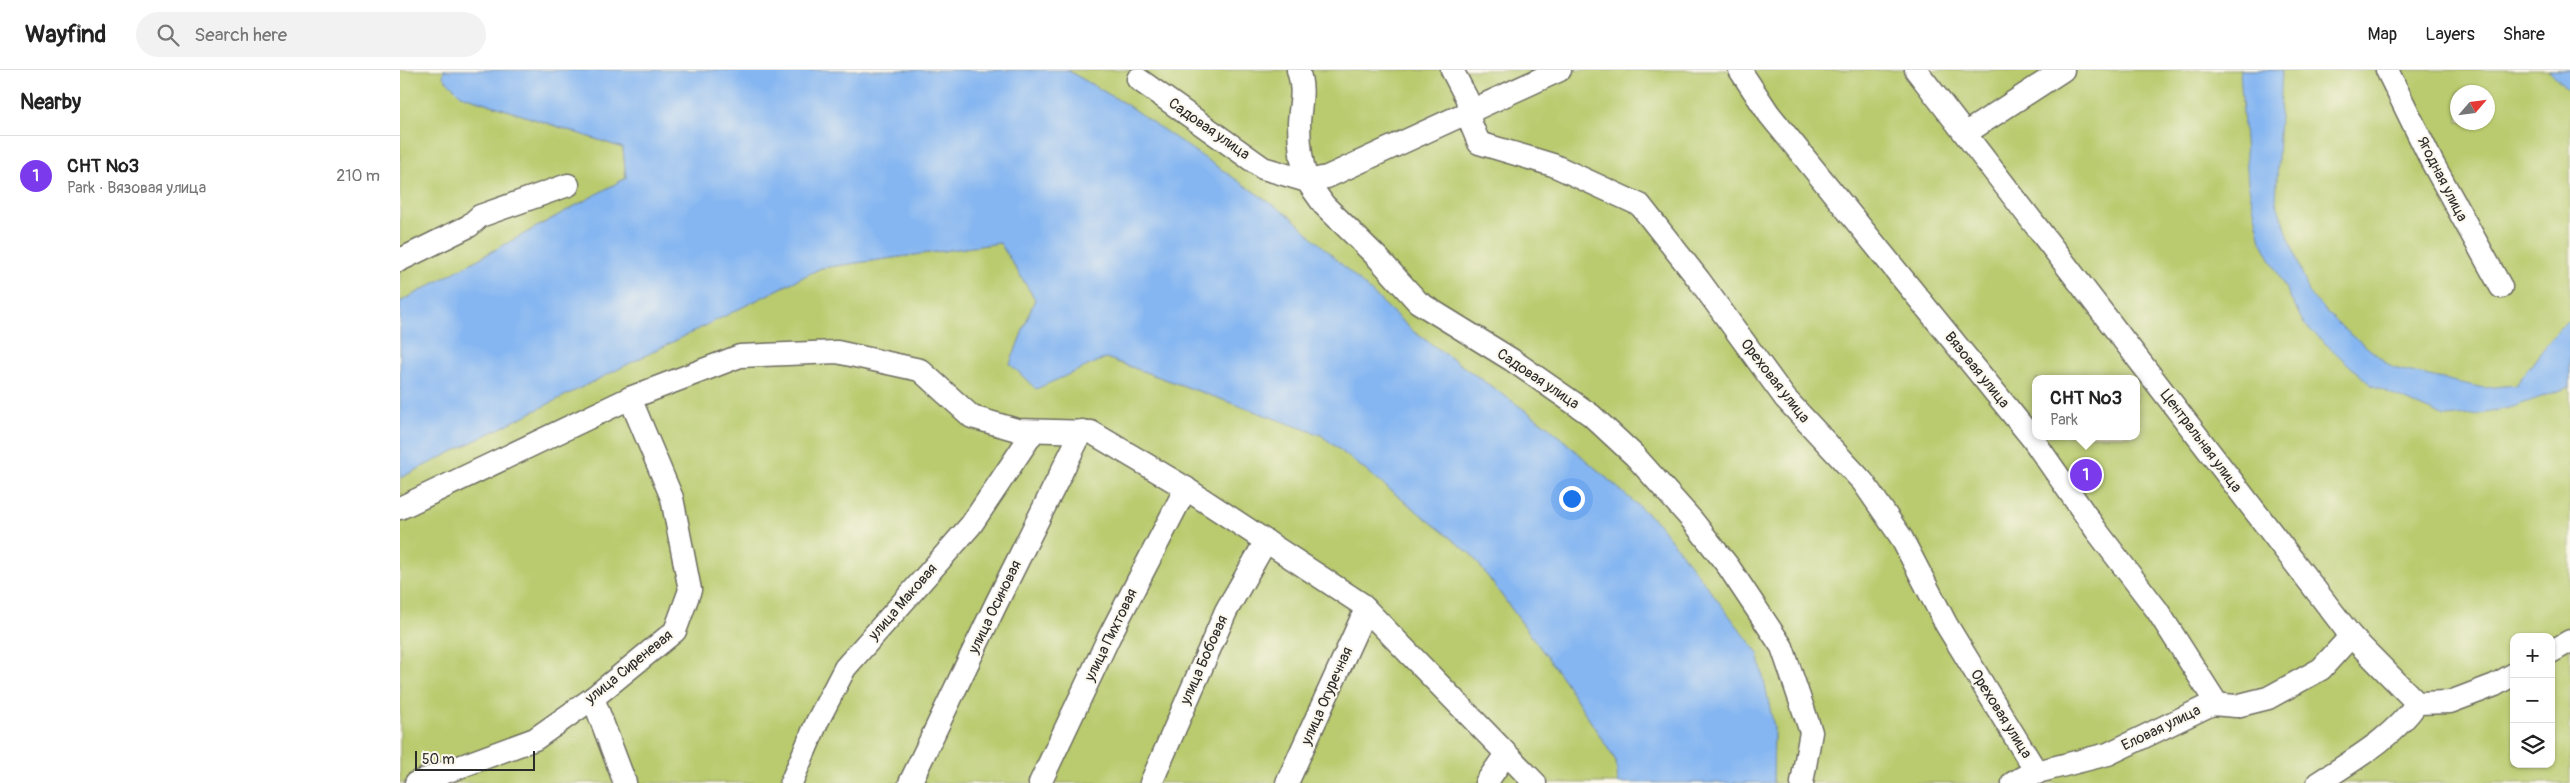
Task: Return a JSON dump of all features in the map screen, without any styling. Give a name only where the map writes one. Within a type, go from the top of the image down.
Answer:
[{"type":"street","points":[[1298,70],[1303,86],[1299,123],[1301,163],[1307,181],[1327,177],[1560,70]]},
{"type":"street","name":"Ореховая улица","points":[[1452,70],[1467,99],[1470,124],[1479,143],[1553,165],[1640,205],[1699,280],[1785,398],[1863,482],[1901,537],[1946,624],[2037,772]]},
{"type":"street","name":"Вязовая улица","points":[[1740,70],[1769,114],[2032,438]]},
{"type":"street","name":"Центральная улица","points":[[1916,70],[2351,636],[2417,703]]},
{"type":"street","points":[[1966,133],[2063,70]]},
{"type":"street","name":"Ягодная улица","points":[[2387,70],[2432,162],[2500,287]]},
{"type":"street","name":"Садовая улица","points":[[1138,79],[1263,168],[1307,181],[1324,205],[1378,258],[1418,302],[1512,360],[1591,415],[1635,456],[1692,520],[1728,566],[1782,647],[1811,732],[1802,783]]},
{"type":"street","points":[[400,260],[469,226],[480,216],[568,185]]},
{"type":"street","points":[[400,508],[630,398],[740,356],[837,352],[920,370],[972,417],[1017,430],[1091,432],[1186,488],[1266,541],[1366,609],[1535,783]]},
{"type":"street","name":"улица Сиреневая","points":[[416,783],[535,739],[593,698],[675,631],[690,590],[672,498],[630,398]]},
{"type":"street","name":"улица Маковая","points":[[791,783],[845,668],[971,525],[1034,430]]},
{"type":"street","name":"улица Осиновая","points":[[910,783],[1082,431]]},
{"type":"street","name":"Вязовая улица","points":[[2033,440],[2096,530],[2157,610],[2217,704]]},
{"type":"street","name":"улица Пихтовая","points":[[1040,783],[1109,637],[1186,488]]},
{"type":"street","name":"улица Бобовая","points":[[1151,783],[1226,611],[1266,541]]},
{"type":"street","name":"улица Огуречная","points":[[1287,783],[1366,609]]},
{"type":"street","name":"Еловая улица","points":[[2013,783],[2037,772],[2108,754],[2212,704],[2236,706],[2268,698],[2321,669],[2351,636]]},
{"type":"street","points":[[2555,650],[2570,641]]},
{"type":"street","points":[[2318,783],[2376,744],[2406,718],[2417,703],[2450,702],[2495,685],[2510,676]]},
{"type":"street","points":[[593,698],[625,783]]},
{"type":"street","points":[[1486,783],[1506,754]]},
{"type":"green space","points":[[400,70],[444,70],[444,77],[461,95],[623,148],[626,178],[400,302]]},
{"type":"green space","points":[[1067,70],[2570,70],[2570,783],[1773,783],[1774,727],[1659,524],[1546,425],[1414,332],[1127,105]]},
{"type":"green space","points":[[1000,243],[1035,299],[1010,364],[1106,358],[1321,435],[1472,555],[1564,680],[1616,761],[1618,783],[400,783],[400,478],[821,268]]},
{"type":"water","points":[[444,70],[1067,70],[1127,105],[1291,217],[1414,332],[1546,425],[1659,524],[1758,653],[1774,727],[1773,783],[1618,783],[1616,761],[1564,680],[1472,555],[1321,435],[1106,358],[1036,389],[1010,364],[1035,299],[1000,243],[821,268],[400,478],[400,302],[626,178],[623,148],[461,95],[443,77]]},
{"type":"water","points":[[2240,70],[2282,70],[2276,202],[2310,295],[2343,328],[2393,368],[2484,388],[2516,385],[2554,335],[2570,319],[2570,387],[2513,407],[2481,414],[2445,417],[2371,385],[2304,324],[2261,241],[2248,183]]},
{"type":"water","points":[[2549,70],[2570,70],[2570,92]]},
{"type":"place","name":"СНТ №3","points":[[2086,475]]}]
